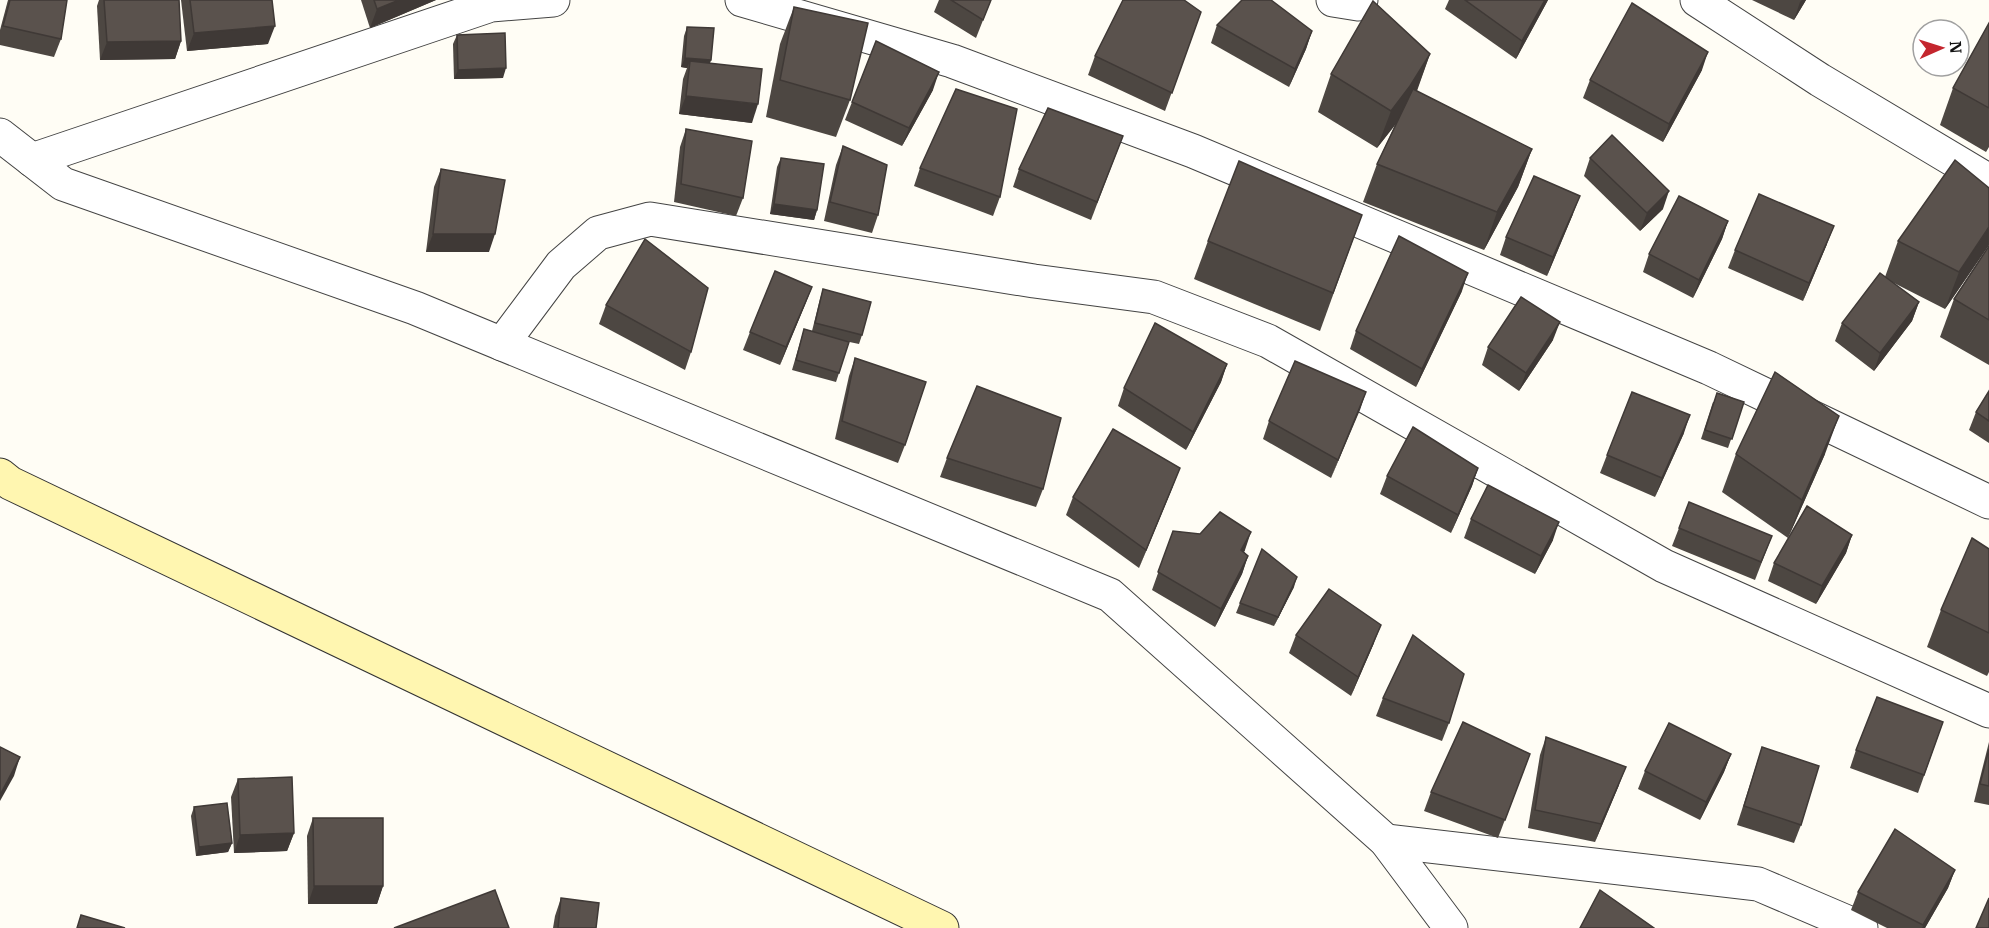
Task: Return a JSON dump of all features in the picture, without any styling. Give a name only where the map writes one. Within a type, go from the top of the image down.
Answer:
[{"type":"main road","points":[[0,475],[10,483],[942,928]]},
{"type":"street","points":[[32,160],[491,5],[553,0]]},
{"type":"street","points":[[742,0],[952,61],[1193,151],[1709,368],[1989,502]]},
{"type":"street","points":[[1333,0],[1358,4],[1361,0]]},
{"type":"street","points":[[1697,0],[1820,80],[1989,182]]},
{"type":"street","points":[[0,135],[63,184],[415,308],[1110,595],[1386,841],[1451,928]]},
{"type":"street","points":[[502,344],[561,265],[597,233],[650,219],[1034,281],[1154,297],[1268,341],[1664,566],[1989,711]]},
{"type":"street","points":[[1386,841],[1758,884],[1861,928]]},
{"type":"building","points":[[10,0],[67,0],[61,39],[3,26]]},
{"type":"building","points":[[104,0],[179,0],[181,41],[107,42]]},
{"type":"building","points":[[190,0],[272,0],[275,26],[194,33]]},
{"type":"building","points":[[374,0],[399,0],[377,9]]},
{"type":"building","points":[[951,0],[991,0],[983,20]]},
{"type":"building","points":[[1123,0],[1184,0],[1201,12],[1172,93],[1095,56]]},
{"type":"building","points":[[1242,0],[1271,0],[1312,31],[1295,69],[1217,25]]},
{"type":"building","points":[[1465,0],[1545,0],[1522,41]]},
{"type":"building","points":[[1373,1],[1430,54],[1391,111],[1331,74]]},
{"type":"building","points":[[1632,3],[1708,52],[1669,124],[1590,80]]},
{"type":"building","points":[[794,7],[868,23],[850,100],[780,80]]},
{"type":"building","points":[[1989,23],[1989,108],[1953,88],[1959,78],[1971,78],[1971,56]]},
{"type":"building","points":[[687,27],[714,28],[711,60],[685,58]]},
{"type":"building","points":[[505,33],[506,68],[458,70],[457,35]]},
{"type":"building","points":[[876,41],[939,72],[909,128],[852,102]]},
{"type":"building","points":[[690,61],[762,69],[758,104],[686,96]]},
{"type":"building","points":[[956,89],[1017,109],[1000,197],[920,168]]},
{"type":"building","points":[[1413,89],[1532,149],[1497,212],[1377,164]]},
{"type":"building","points":[[1048,108],[1123,136],[1097,202],[1019,169]]},
{"type":"building","points":[[686,129],[752,141],[743,198],[681,184]]},
{"type":"building","points":[[1612,135],[1669,191],[1647,213],[1590,158]]},
{"type":"building","points":[[843,146],[887,165],[878,215],[830,202]]},
{"type":"building","points":[[781,158],[824,164],[817,210],[774,204]]},
{"type":"building","points":[[1955,160],[1989,188],[1989,227],[1959,272],[1898,241]]},
{"type":"building","points":[[1239,161],[1362,215],[1333,293],[1208,241]]},
{"type":"building","points":[[441,169],[505,180],[495,234],[433,234]]},
{"type":"building","points":[[1534,176],[1580,196],[1553,257],[1506,237]]},
{"type":"building","points":[[1759,194],[1834,226],[1809,283],[1735,250]]},
{"type":"building","points":[[1679,196],[1728,221],[1699,280],[1649,254]]},
{"type":"building","points":[[1399,236],[1468,273],[1422,369],[1356,331]]},
{"type":"building","points":[[645,239],[708,288],[691,352],[606,305]]},
{"type":"building","points":[[1989,246],[1989,320],[1954,299]]},
{"type":"building","points":[[775,271],[812,287],[786,347],[750,332]]},
{"type":"building","points":[[1880,273],[1919,302],[1880,353],[1842,323]]},
{"type":"building","points":[[823,289],[871,302],[862,335],[815,323]]},
{"type":"building","points":[[1521,297],[1560,322],[1526,373],[1488,347]]},
{"type":"building","points":[[1155,323],[1227,364],[1193,432],[1124,388]]},
{"type":"building","points":[[804,329],[849,342],[839,373],[796,360]]},
{"type":"building","points":[[855,358],[926,382],[905,445],[842,421]]},
{"type":"building","points":[[1295,361],[1366,392],[1338,460],[1269,421]]},
{"type":"building","points":[[1775,372],[1839,416],[1802,500],[1736,454]]},
{"type":"building","points":[[977,386],[1061,418],[1043,489],[947,458]]},
{"type":"building","points":[[1989,391],[1989,421],[1976,412]]},
{"type":"building","points":[[1632,392],[1690,415],[1662,478],[1607,455]]},
{"type":"building","points":[[1717,393],[1744,402],[1732,439],[1705,430]]},
{"type":"building","points":[[1413,427],[1478,468],[1458,515],[1387,476]]},
{"type":"building","points":[[1113,429],[1180,468],[1146,550],[1073,497]]},
{"type":"building","points":[[1488,485],[1559,522],[1541,556],[1471,519]]},
{"type":"building","points":[[1689,502],[1772,536],[1761,562],[1679,528]]},
{"type":"building","points":[[1807,506],[1852,535],[1822,586],[1774,563]]},
{"type":"building","points":[[1220,512],[1251,532],[1241,550],[1248,556],[1221,609],[1158,572],[1173,531],[1200,534]]},
{"type":"building","points":[[1972,538],[1989,549],[1989,633],[1941,610]]},
{"type":"building","points":[[1262,549],[1297,577],[1278,617],[1240,603]]},
{"type":"building","points":[[1329,589],[1381,625],[1358,677],[1296,635]]},
{"type":"building","points":[[1413,635],[1464,674],[1449,723],[1383,698]]},
{"type":"building","points":[[1877,697],[1943,722],[1924,775],[1856,750]]},
{"type":"building","points":[[1463,722],[1530,754],[1505,820],[1431,792]]},
{"type":"building","points":[[1669,723],[1731,754],[1706,802],[1645,771]]},
{"type":"building","points":[[1546,737],[1626,767],[1601,824],[1535,810]]},
{"type":"building","points":[[0,747],[20,757],[0,795]]},
{"type":"building","points":[[1762,747],[1819,766],[1801,825],[1744,806]]},
{"type":"building","points":[[1989,749],[1989,786],[1980,784]]},
{"type":"building","points":[[292,777],[294,833],[240,835],[238,779]]},
{"type":"building","points":[[227,803],[232,843],[199,847],[194,807]]},
{"type":"building","points":[[313,818],[383,818],[383,886],[314,886]]},
{"type":"building","points":[[1895,829],[1955,870],[1923,925],[1858,892]]},
{"type":"building","points":[[495,890],[509,928],[394,928]]},
{"type":"building","points":[[1600,890],[1654,928],[1580,928]]},
{"type":"building","points":[[561,898],[599,903],[596,928],[558,928]]},
{"type":"building","points":[[1989,898],[1989,928],[1976,928]]},
{"type":"building","points":[[81,915],[125,928],[77,928]]}]
